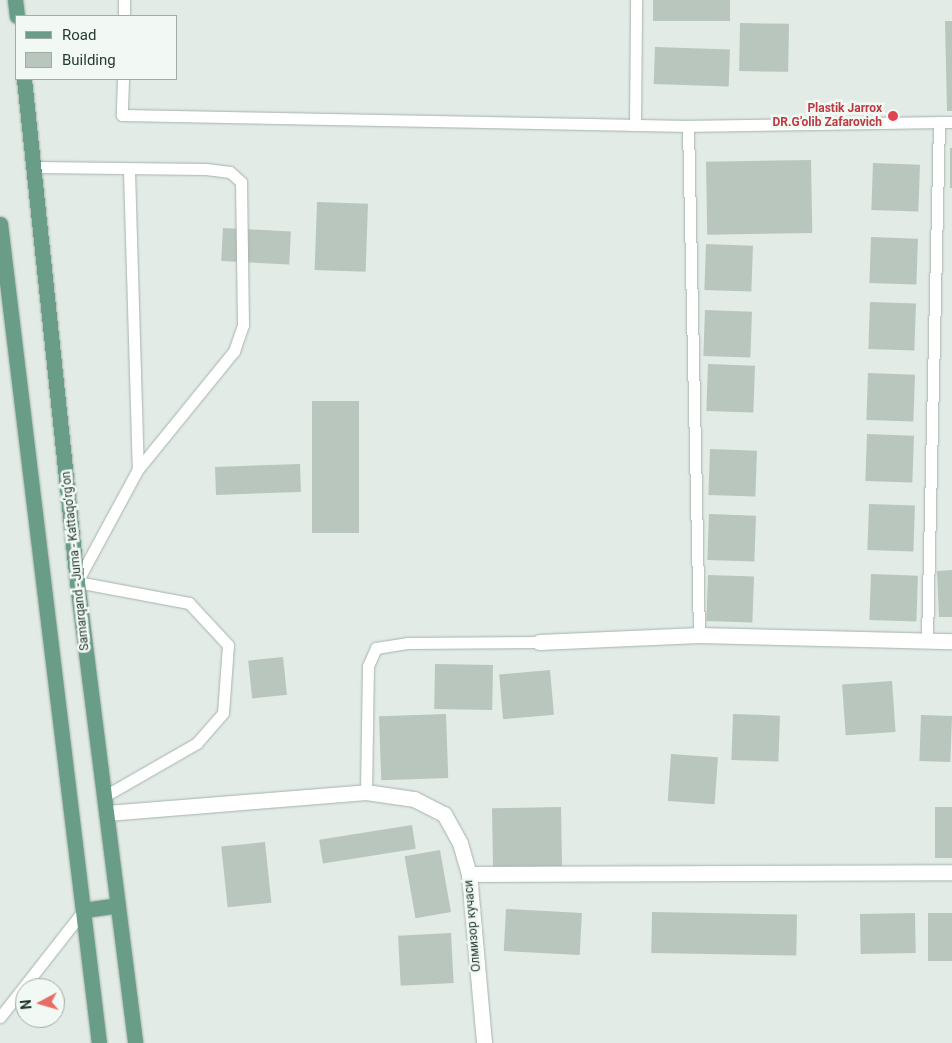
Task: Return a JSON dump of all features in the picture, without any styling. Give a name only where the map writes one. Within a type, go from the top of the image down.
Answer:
[{"type":"main road","points":[[15,0],[17,15]]},
{"type":"main road","name":"Samarqand - Juma - Kattaqo‘rg‘on","points":[[24,80],[35,167],[77,582],[135,1043]]},
{"type":"main road","points":[[0,224],[99,1043]]},
{"type":"main road","points":[[84,910],[118,905]]},
{"type":"street","points":[[538,642],[698,635],[952,641]]},
{"type":"street","points":[[107,813],[366,792]]},
{"type":"street","name":"Олмизор кучаси","points":[[366,792],[414,798],[444,814],[460,843],[468,874],[484,1043]]},
{"type":"street","points":[[468,874],[952,872]]},
{"type":"lane","points":[[124,0],[124,15]]},
{"type":"lane","points":[[635,125],[636,0]]},
{"type":"lane","points":[[123,80],[122,115],[688,126],[952,122]]},
{"type":"lane","points":[[927,640],[939,122]]},
{"type":"lane","points":[[688,126],[698,635]]},
{"type":"lane","points":[[35,167],[129,171],[206,169],[230,172],[242,182],[243,325],[237,342],[138,469],[77,582],[189,603],[228,645],[223,713],[197,744],[104,796]]},
{"type":"lane","points":[[129,171],[138,469]]},
{"type":"lane","points":[[366,792],[368,666],[376,648],[408,643],[538,642]]},
{"type":"lane","points":[[0,1017],[84,910]]},
{"type":"building","points":[[653,0],[730,0],[730,21],[653,21]]},
{"type":"building","points":[[945,21],[952,21],[952,111],[947,111]]},
{"type":"building","points":[[740,23],[789,24],[788,72],[739,71]]},
{"type":"building","points":[[655,47],[730,50],[729,87],[654,84]]},
{"type":"building","points":[[950,148],[952,148],[952,188],[950,188]]},
{"type":"building","points":[[811,160],[812,233],[707,235],[706,162]]},
{"type":"building","points":[[873,163],[920,165],[918,212],[871,210]]},
{"type":"building","points":[[317,202],[368,204],[366,272],[315,270]]},
{"type":"building","points":[[223,228],[291,232],[289,265],[221,261]]},
{"type":"building","points":[[871,237],[918,239],[916,285],[869,283]]},
{"type":"building","points":[[706,244],[753,246],[751,292],[704,290]]},
{"type":"building","points":[[870,302],[916,304],[914,351],[868,349]]},
{"type":"building","points":[[705,310],[752,312],[750,358],[703,356]]},
{"type":"building","points":[[708,364],[755,366],[753,413],[706,411]]},
{"type":"building","points":[[868,373],[915,375],[913,422],[866,420]]},
{"type":"building","points":[[312,401],[359,401],[359,533],[312,533]]},
{"type":"building","points":[[867,434],[914,436],[912,483],[865,481]]},
{"type":"building","points":[[710,449],[757,451],[755,497],[708,495]]},
{"type":"building","points":[[300,464],[301,492],[216,495],[215,467]]},
{"type":"building","points":[[869,504],[915,506],[913,552],[867,550]]},
{"type":"building","points":[[709,514],[756,516],[754,562],[707,560]]},
{"type":"building","points":[[952,570],[952,617],[939,617],[937,571]]},
{"type":"building","points":[[871,574],[918,576],[916,622],[869,620]]},
{"type":"building","points":[[708,575],[754,577],[752,623],[706,621]]},
{"type":"building","points":[[283,657],[287,695],[252,698],[248,661]]},
{"type":"building","points":[[435,664],[493,665],[492,710],[434,709]]},
{"type":"building","points":[[550,670],[554,715],[503,719],[499,674]]},
{"type":"building","points":[[892,681],[896,732],[846,735],[842,684]]},
{"type":"building","points":[[446,714],[448,778],[381,780],[379,716]]},
{"type":"building","points":[[733,714],[780,716],[778,762],[731,760]]},
{"type":"building","points":[[921,715],[952,716],[950,762],[919,761]]},
{"type":"building","points":[[671,754],[718,757],[715,804],[668,801]]},
{"type":"building","points":[[561,807],[562,866],[493,867],[492,808]]},
{"type":"building","points":[[935,807],[952,807],[952,858],[935,858]]},
{"type":"building","points":[[412,825],[416,849],[323,863],[319,840]]},
{"type":"building","points":[[265,842],[271,903],[228,907],[221,847]]},
{"type":"building","points":[[440,850],[451,912],[415,918],[405,856]]},
{"type":"building","points":[[506,909],[582,913],[580,955],[504,951]]},
{"type":"building","points":[[652,912],[797,915],[796,956],[651,953]]},
{"type":"building","points":[[915,913],[916,953],[861,954],[860,914]]},
{"type":"building","points":[[928,913],[952,913],[952,961],[928,961]]},
{"type":"building","points":[[451,933],[454,983],[401,986],[398,936]]},
{"type":"place","name":"Plastik Jarrox DR.G’olib Zafarovich","points":[[893,116]]}]
